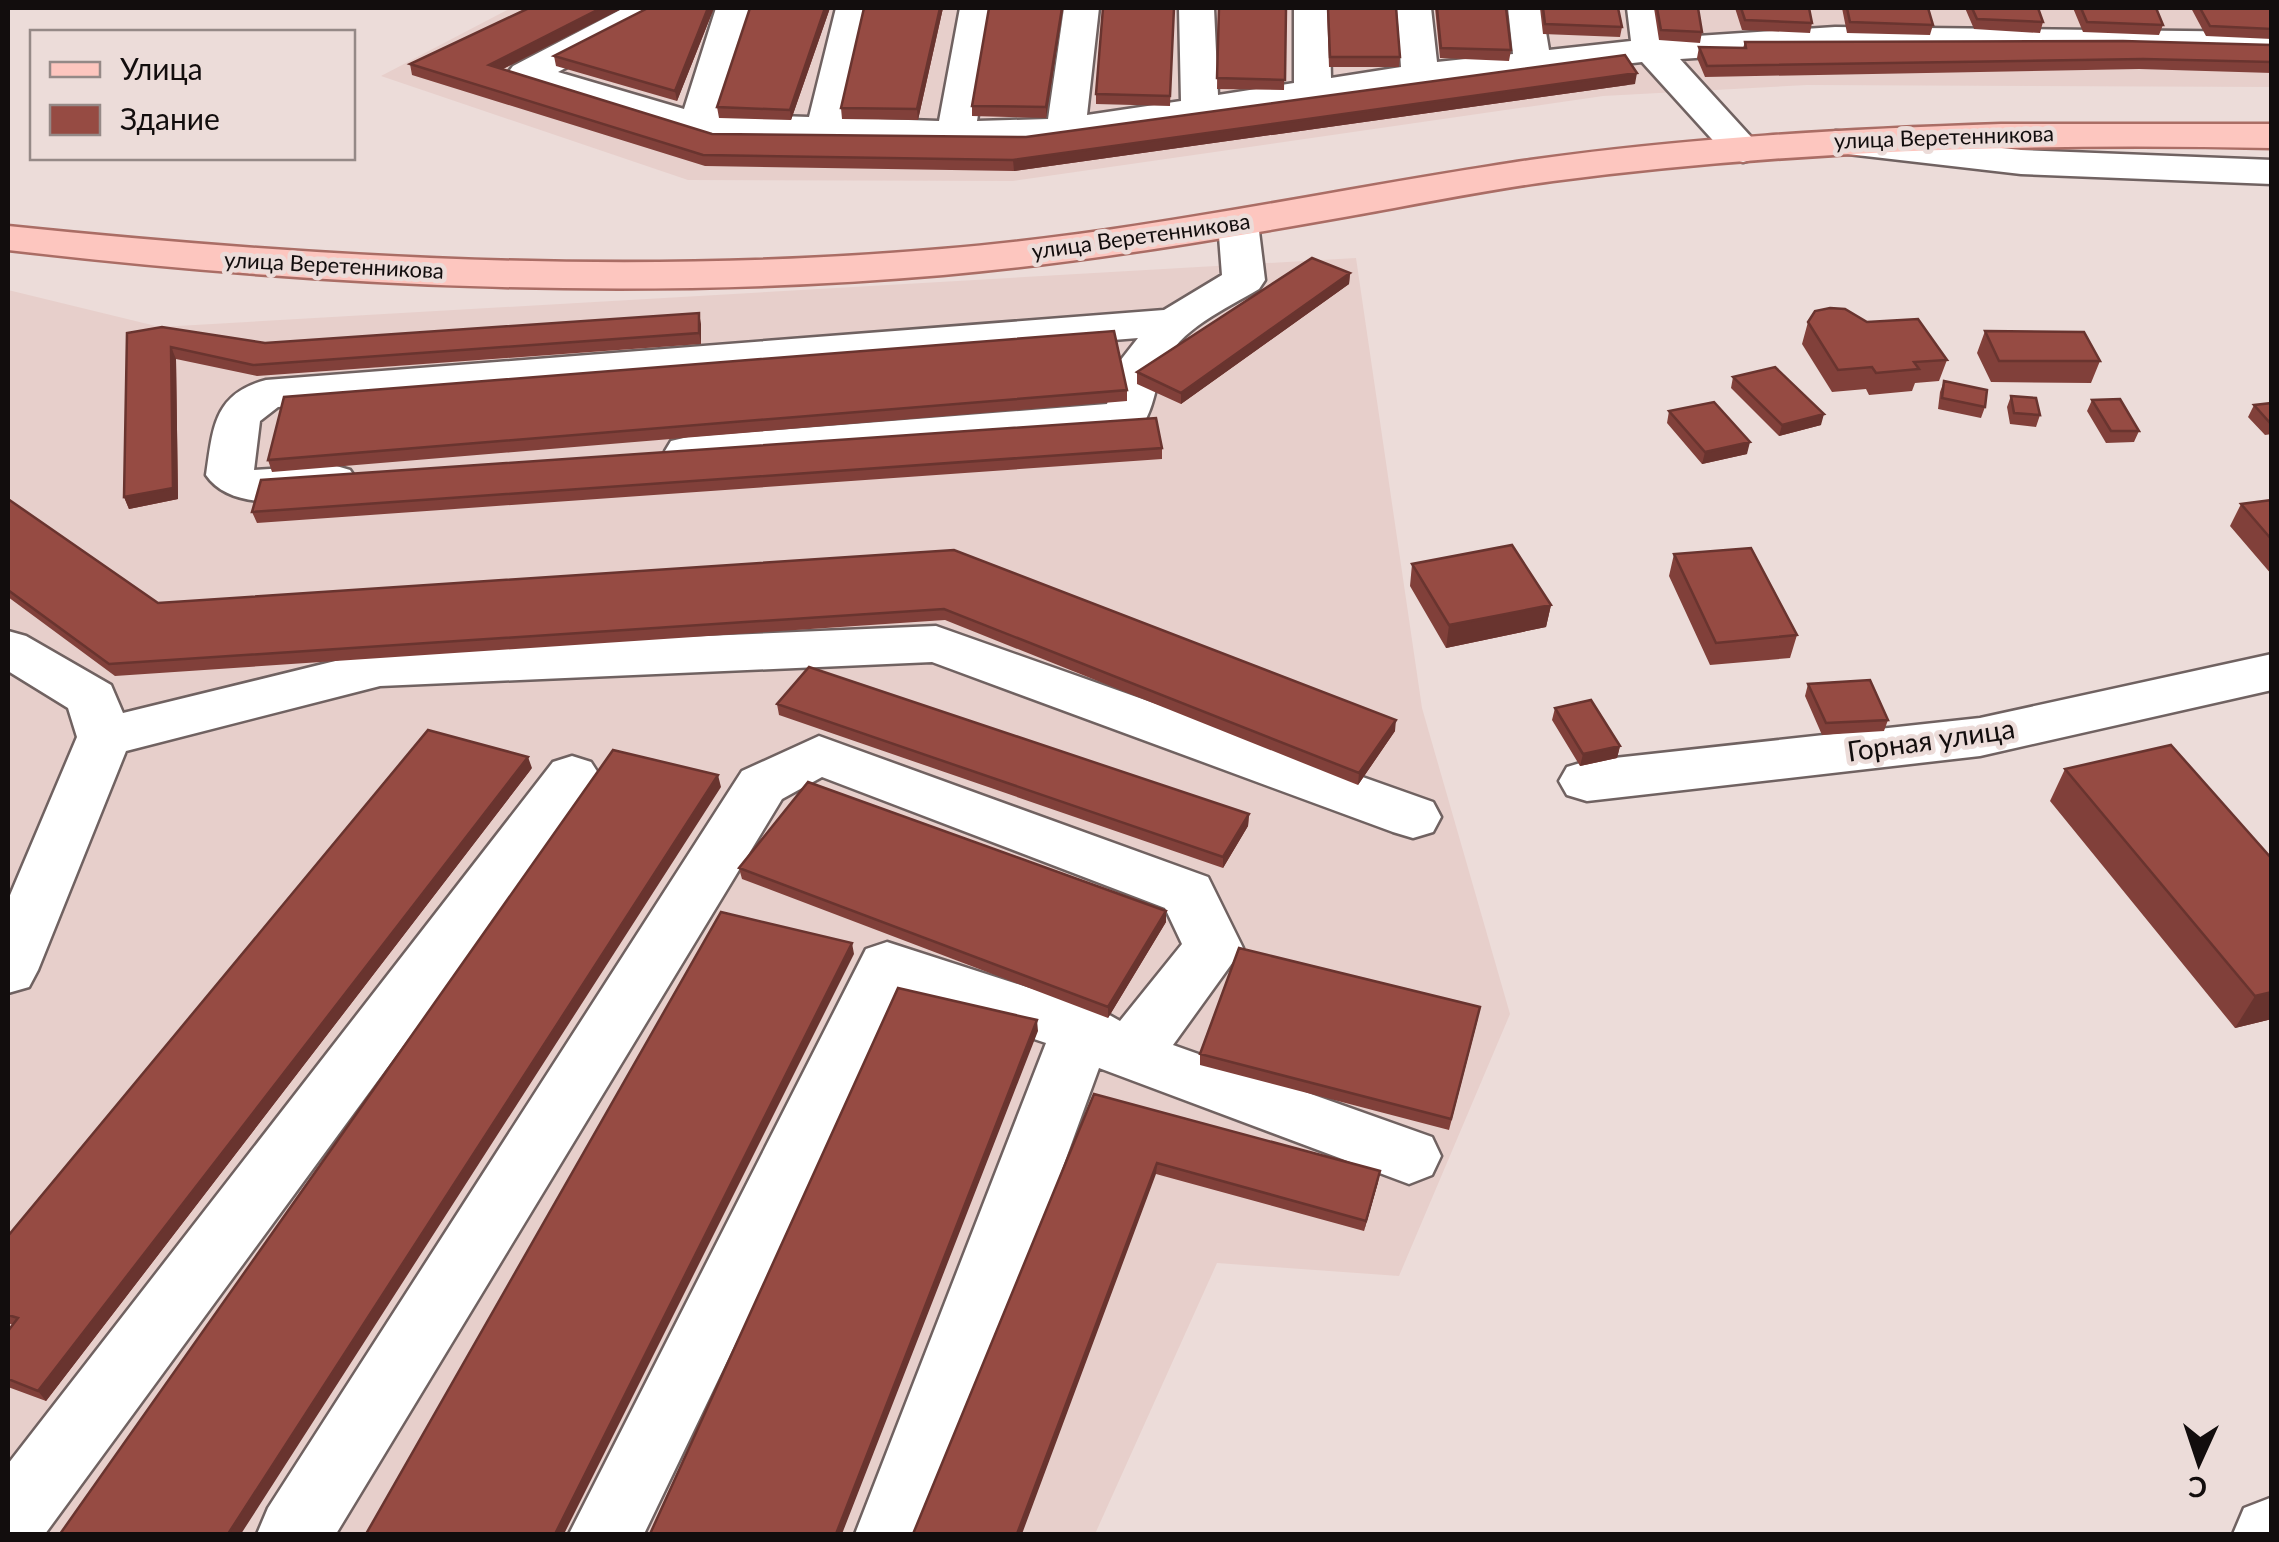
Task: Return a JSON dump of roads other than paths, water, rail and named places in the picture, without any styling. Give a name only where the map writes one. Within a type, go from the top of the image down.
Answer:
[{"type":"main road","name":"улица Веретенникова","points":[[8,238],[234,262],[349,268],[784,274],[944,262],[1238,223],[1550,170],[1823,141],[1980,134],[2272,136]]},
{"type":"street","points":[[650,8],[526,74],[698,125],[826,132],[956,133],[1066,130],[1420,74],[1532,60],[1737,46],[1832,23],[2061,24],[2200,44],[2272,43]]},
{"type":"street","points":[[698,125],[734,8]]},
{"type":"street","points":[[826,132],[854,8]]},
{"type":"street","points":[[956,133],[977,8]]},
{"type":"street","points":[[1066,130],[1081,8]]},
{"type":"street","points":[[1196,8],[1200,111]]},
{"type":"street","points":[[1311,8],[1314,91]]},
{"type":"street","points":[[1414,8],[1420,74]]},
{"type":"street","points":[[1525,8],[1532,60]]},
{"type":"street","points":[[1644,8],[1652,50],[1743,150]]},
{"type":"street","points":[[1724,8],[1737,46]]},
{"type":"street","points":[[2179,8],[2200,44]]},
{"type":"street","points":[[1823,141],[2004,161],[2272,172]]},
{"type":"street","points":[[638,456],[1126,416],[1142,361],[1174,322],[1244,280],[1238,223]]},
{"type":"street","points":[[365,478],[248,487],[230,475],[238,416],[266,394],[1174,322]]},
{"type":"street","points":[[104,737],[380,668],[936,644],[1413,817]]},
{"type":"street","points":[[8,648],[92,698],[104,737],[8,970]]},
{"type":"street","name":"Горная улица","points":[[1587,781],[1980,736],[2272,672]]},
{"type":"street","points":[[294,1534],[762,785],[819,754],[1187,893],[1213,948],[1105,1042],[892,1534]]},
{"type":"street","points":[[8,1523],[572,776]]},
{"type":"street","points":[[606,1534],[886,966],[1105,1042],[1409,1156]]}]
